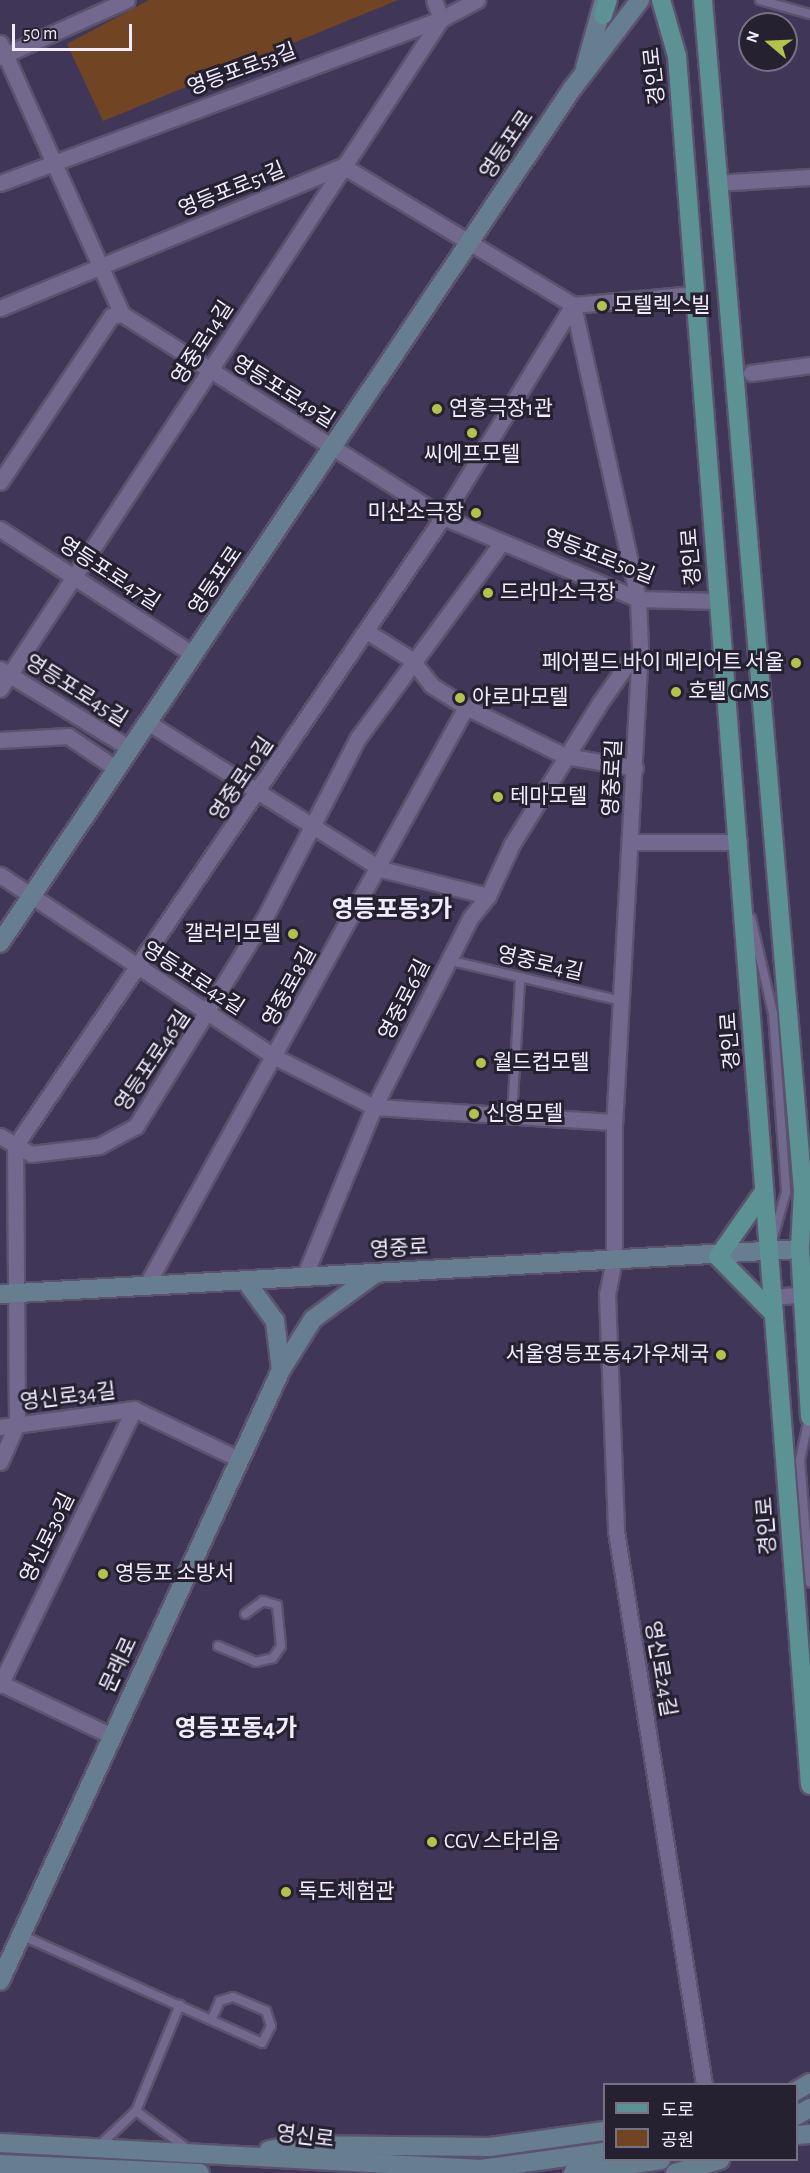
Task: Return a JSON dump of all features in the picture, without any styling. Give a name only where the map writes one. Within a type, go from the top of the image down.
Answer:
[{"type":"main road","name":"영등포로","points":[[0,943],[583,72],[640,0]]},
{"type":"main road","name":"경인로","points":[[661,0],[677,56],[718,601],[743,885],[763,1193],[810,1785]]},
{"type":"main road","points":[[703,0],[716,183],[803,1191],[800,1249],[807,1294],[810,1416]]},
{"type":"main road","points":[[704,28],[716,0]]},
{"type":"main road","name":"영등포로","points":[[583,72],[605,5]]},
{"type":"main road","points":[[763,1193],[718,1257],[773,1306]]},
{"type":"main road","name":"영중로","points":[[7,1293],[614,1259],[718,1257],[800,1249]]},
{"type":"main road","name":"문래로","points":[[0,1980],[281,1370],[313,1319],[376,1273]]},
{"type":"main road","points":[[245,1280],[275,1321],[281,1370]]},
{"type":"main road","points":[[253,2153],[296,2145],[490,2147],[603,2131]]},
{"type":"main road","name":"영신로","points":[[3,2141],[253,2153],[340,2164],[480,2169],[646,2161]]},
{"type":"main road","name":"영신로","points":[[569,2166],[603,2152]]},
{"type":"main road","points":[[0,2164],[200,2173]]},
{"type":"main road","points":[[675,2173],[715,2164]]},
{"type":"street","points":[[0,482],[111,316],[122,314],[57,160],[13,66],[1,52],[127,0]]},
{"type":"street","points":[[434,0],[441,19]]},
{"type":"street","name":"영등포로53길","points":[[0,183],[441,19],[477,0]]},
{"type":"street","name":"영중로14길","points":[[0,689],[5,672],[76,577],[441,19]]},
{"type":"street","points":[[343,166],[573,305],[695,294]]},
{"type":"street","name":"영등포로51길","points":[[0,308],[343,166]]},
{"type":"street","points":[[716,183],[810,177]]},
{"type":"street","name":"영중로10길","points":[[15,1146],[140,969],[443,517],[573,305]]},
{"type":"street","name":"영중로길","points":[[573,305],[638,599],[639,658],[631,842],[614,1122],[614,1259]]},
{"type":"street","name":"영등포로49길","points":[[122,314],[332,448]]},
{"type":"street","points":[[751,373],[810,365]]},
{"type":"street","name":"영등포로50길","points":[[332,448],[443,517],[638,599],[718,601]]},
{"type":"street","name":"영등포로47길","points":[[0,529],[194,655]]},
{"type":"street","points":[[413,664],[502,542]]},
{"type":"street","points":[[366,632],[413,664],[431,685],[466,707],[565,756],[634,768]]},
{"type":"street","name":"영중로6길","points":[[304,1276],[374,1107],[448,960],[488,896],[565,756],[628,663],[639,658]]},
{"type":"street","name":"영등포로46길","points":[[0,1136],[31,1154],[99,1146],[125,1136],[209,1015],[358,738],[413,664]]},
{"type":"street","name":"영등포로45길","points":[[5,672],[131,749]]},
{"type":"street","name":"영중로8길","points":[[146,1286],[381,869],[466,707]]},
{"type":"street","points":[[149,723],[257,795],[381,869],[488,896]]},
{"type":"street","points":[[0,740],[69,736],[117,769]]},
{"type":"street","points":[[631,842],[739,842]]},
{"type":"street","name":"영등포로42길","points":[[0,875],[275,1057],[374,1107],[614,1122]]},
{"type":"street","points":[[0,1462],[17,1424],[7,1293],[15,1146]]},
{"type":"street","name":"영신로24길","points":[[614,1259],[607,1294],[616,1531],[704,2083]]},
{"type":"street","points":[[773,1306],[807,1294]]},
{"type":"street","name":"영신로34길","points":[[0,1427],[134,1409],[239,1458]]},
{"type":"street","name":"영신로30길","points":[[0,1684],[134,1409]]},
{"type":"street","points":[[0,1684],[112,1736]]},
{"type":"lane","points":[[760,0],[810,14]]},
{"type":"lane","points":[[743,885],[773,1013],[786,1192],[769,1252]]},
{"type":"lane","name":"영중로4길","points":[[448,960],[520,980],[623,1002]]},
{"type":"lane","points":[[512,1116],[520,980]]},
{"type":"lane","points":[[810,1416],[800,1460],[810,1583]]},
{"type":"lane","points":[[218,1646],[256,1662],[273,1658],[281,1646],[277,1605],[264,1601],[245,1614]]},
{"type":"lane","points":[[21,1935],[262,2043],[271,2026],[266,2011],[233,1997],[220,2001],[211,2020]]},
{"type":"lane","points":[[98,2147],[136,2111],[180,2005]]},
{"type":"lane","points":[[136,2111],[190,2151]]},
{"type":"green space","points":[[149,0],[398,0],[103,121],[67,44]]},
{"type":"place","name":"모텔렉스빌","points":[[602,306]]},
{"type":"place","name":"연흥극장1관","points":[[437,409]]},
{"type":"place","name":"씨에프모텔","points":[[472,433]]},
{"type":"place","name":"미산소극장","points":[[476,513]]},
{"type":"place","name":"드라마소극장","points":[[488,593]]},
{"type":"place","name":"페어필드 바이 메리어트 서울","points":[[796,663]]},
{"type":"place","name":"호텔 GMS","points":[[676,692]]},
{"type":"place","name":"아로마모텔","points":[[460,698]]},
{"type":"place","name":"테마모텔","points":[[498,797]]},
{"type":"place","name":"갤러리모텔","points":[[293,934]]},
{"type":"place","name":"월드컵모텔","points":[[481,1063]]},
{"type":"place","name":"신영모텔","points":[[474,1114]]},
{"type":"place","name":"서울영등포동4가우체국","points":[[721,1355]]},
{"type":"place","name":"영등포 소방서","points":[[103,1574]]},
{"type":"place","name":"CGV 스타리움","points":[[432,1842]]},
{"type":"place","name":"독도체험관","points":[[286,1892]]},
{"type":"district","name":"영등포동3가","points":[[392,911]]},
{"type":"district","name":"영등포동4가","points":[[236,1730]]}]
